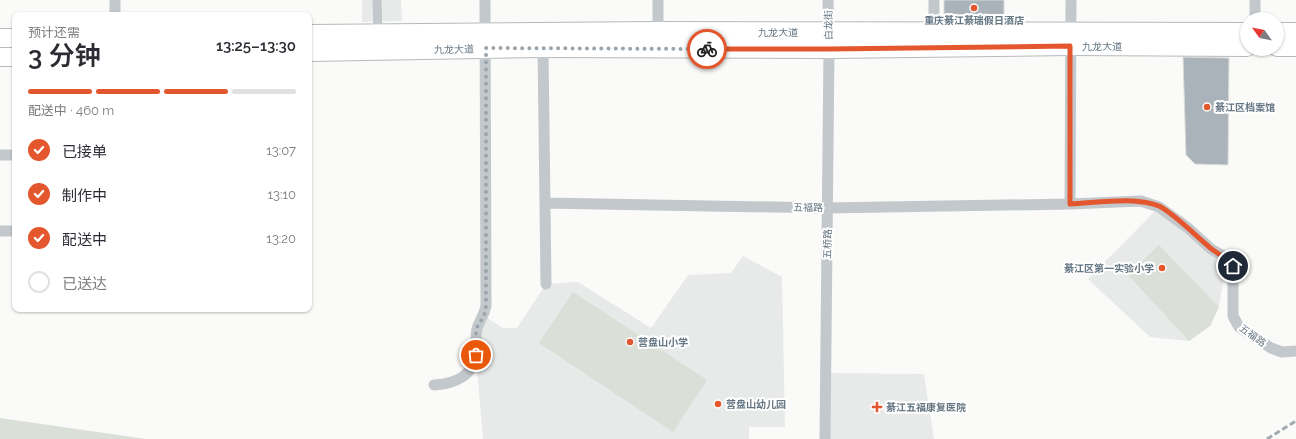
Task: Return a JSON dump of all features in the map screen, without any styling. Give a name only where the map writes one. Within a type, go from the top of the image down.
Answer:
[{"type":"main road","name":"九龙大道","points":[[312,52],[486,40],[658,31],[829,40],[934,32],[1240,47]]},
{"type":"main road","name":"九龙大道","points":[[312,34],[378,33],[486,40],[543,48],[829,40],[1070,39],[1240,32]]},
{"type":"main road","points":[[1284,32],[1296,32]]},
{"type":"main road","points":[[0,38],[12,38]]},
{"type":"main road","points":[[1284,47],[1296,48]]},
{"type":"main road","points":[[0,57],[12,57]]},
{"type":"street","points":[[115,0],[115,12]]},
{"type":"street","points":[[377,0],[378,33]]},
{"type":"street","points":[[434,385],[449,384],[459,380],[469,372],[474,364],[476,355],[476,329],[484,316],[486,306],[485,0]]},
{"type":"street","points":[[658,0],[658,31]]},
{"type":"street","name":"白龙街","points":[[828,0],[829,40]]},
{"type":"street","points":[[934,0],[934,32]]},
{"type":"street","points":[[1070,204],[1071,0]]},
{"type":"street","points":[[1255,0],[1255,12]]},
{"type":"street","name":"五桥路","points":[[824,439],[829,40]]},
{"type":"street","points":[[543,48],[546,284]]},
{"type":"street","points":[[0,154],[12,154]]},
{"type":"street","name":"五福路","points":[[545,203],[827,208],[1070,204],[1141,201],[1159,207],[1188,228],[1211,249],[1227,258],[1233,266],[1233,316],[1239,327],[1271,348],[1282,352],[1296,352]]},
{"type":"street","points":[[0,231],[12,231]]},
{"type":"shaded area","points":[[362,0],[401,0],[402,21],[362,22]]},
{"type":"shaded area","name":"綦江区第一实验小学","points":[[1159,207],[1227,258],[1219,307],[1210,326],[1189,341],[1150,337],[1088,279]]},
{"type":"shaded area","points":[[1159,245],[1219,307],[1210,326],[1189,341],[1128,275]]},
{"type":"shaded area","name":"营盘山小学","points":[[743,256],[782,277],[785,427],[749,427],[749,439],[483,439],[476,355],[484,316],[503,328],[517,328],[546,284],[578,282],[651,328],[688,275],[731,273]]},
{"type":"shaded area","points":[[573,292],[707,380],[673,432],[539,343]]},
{"type":"shaded area","name":"綦江五福康复医院","points":[[825,373],[924,374],[934,439],[825,439]]},
{"type":"shaded area","points":[[0,418],[146,439],[0,439]]},
{"type":"building","name":"重庆綦江綦瑞假日酒店","points":[[944,0],[1004,0],[1004,15],[944,15]]},
{"type":"building","name":"綦江区档案馆","points":[[1183,57],[1229,58],[1228,165],[1195,164],[1186,155]]},
{"type":"railway","points":[[1267,439],[1296,421]]},
{"type":"way so far","points":[[476,355],[476,329],[484,316],[486,306],[486,48],[707,49]]},
{"type":"place","name":"重庆綦江綦瑞假日酒店","points":[[974,8]]},
{"type":"place","name":"綦江区档案馆","points":[[1207,107]]},
{"type":"place","name":"綦江区第一实验小学","points":[[1162,268]]},
{"type":"place","name":"营盘山小学","points":[[630,342]]},
{"type":"place","name":"营盘山幼儿园","points":[[718,404]]},
{"type":"place","name":"綦江五福康复医院","points":[[877,407]]},
{"type":"route","points":[[707,49],[1070,46],[1070,204],[1141,201],[1159,207],[1188,228],[1211,249],[1227,258],[1233,266]]}]
